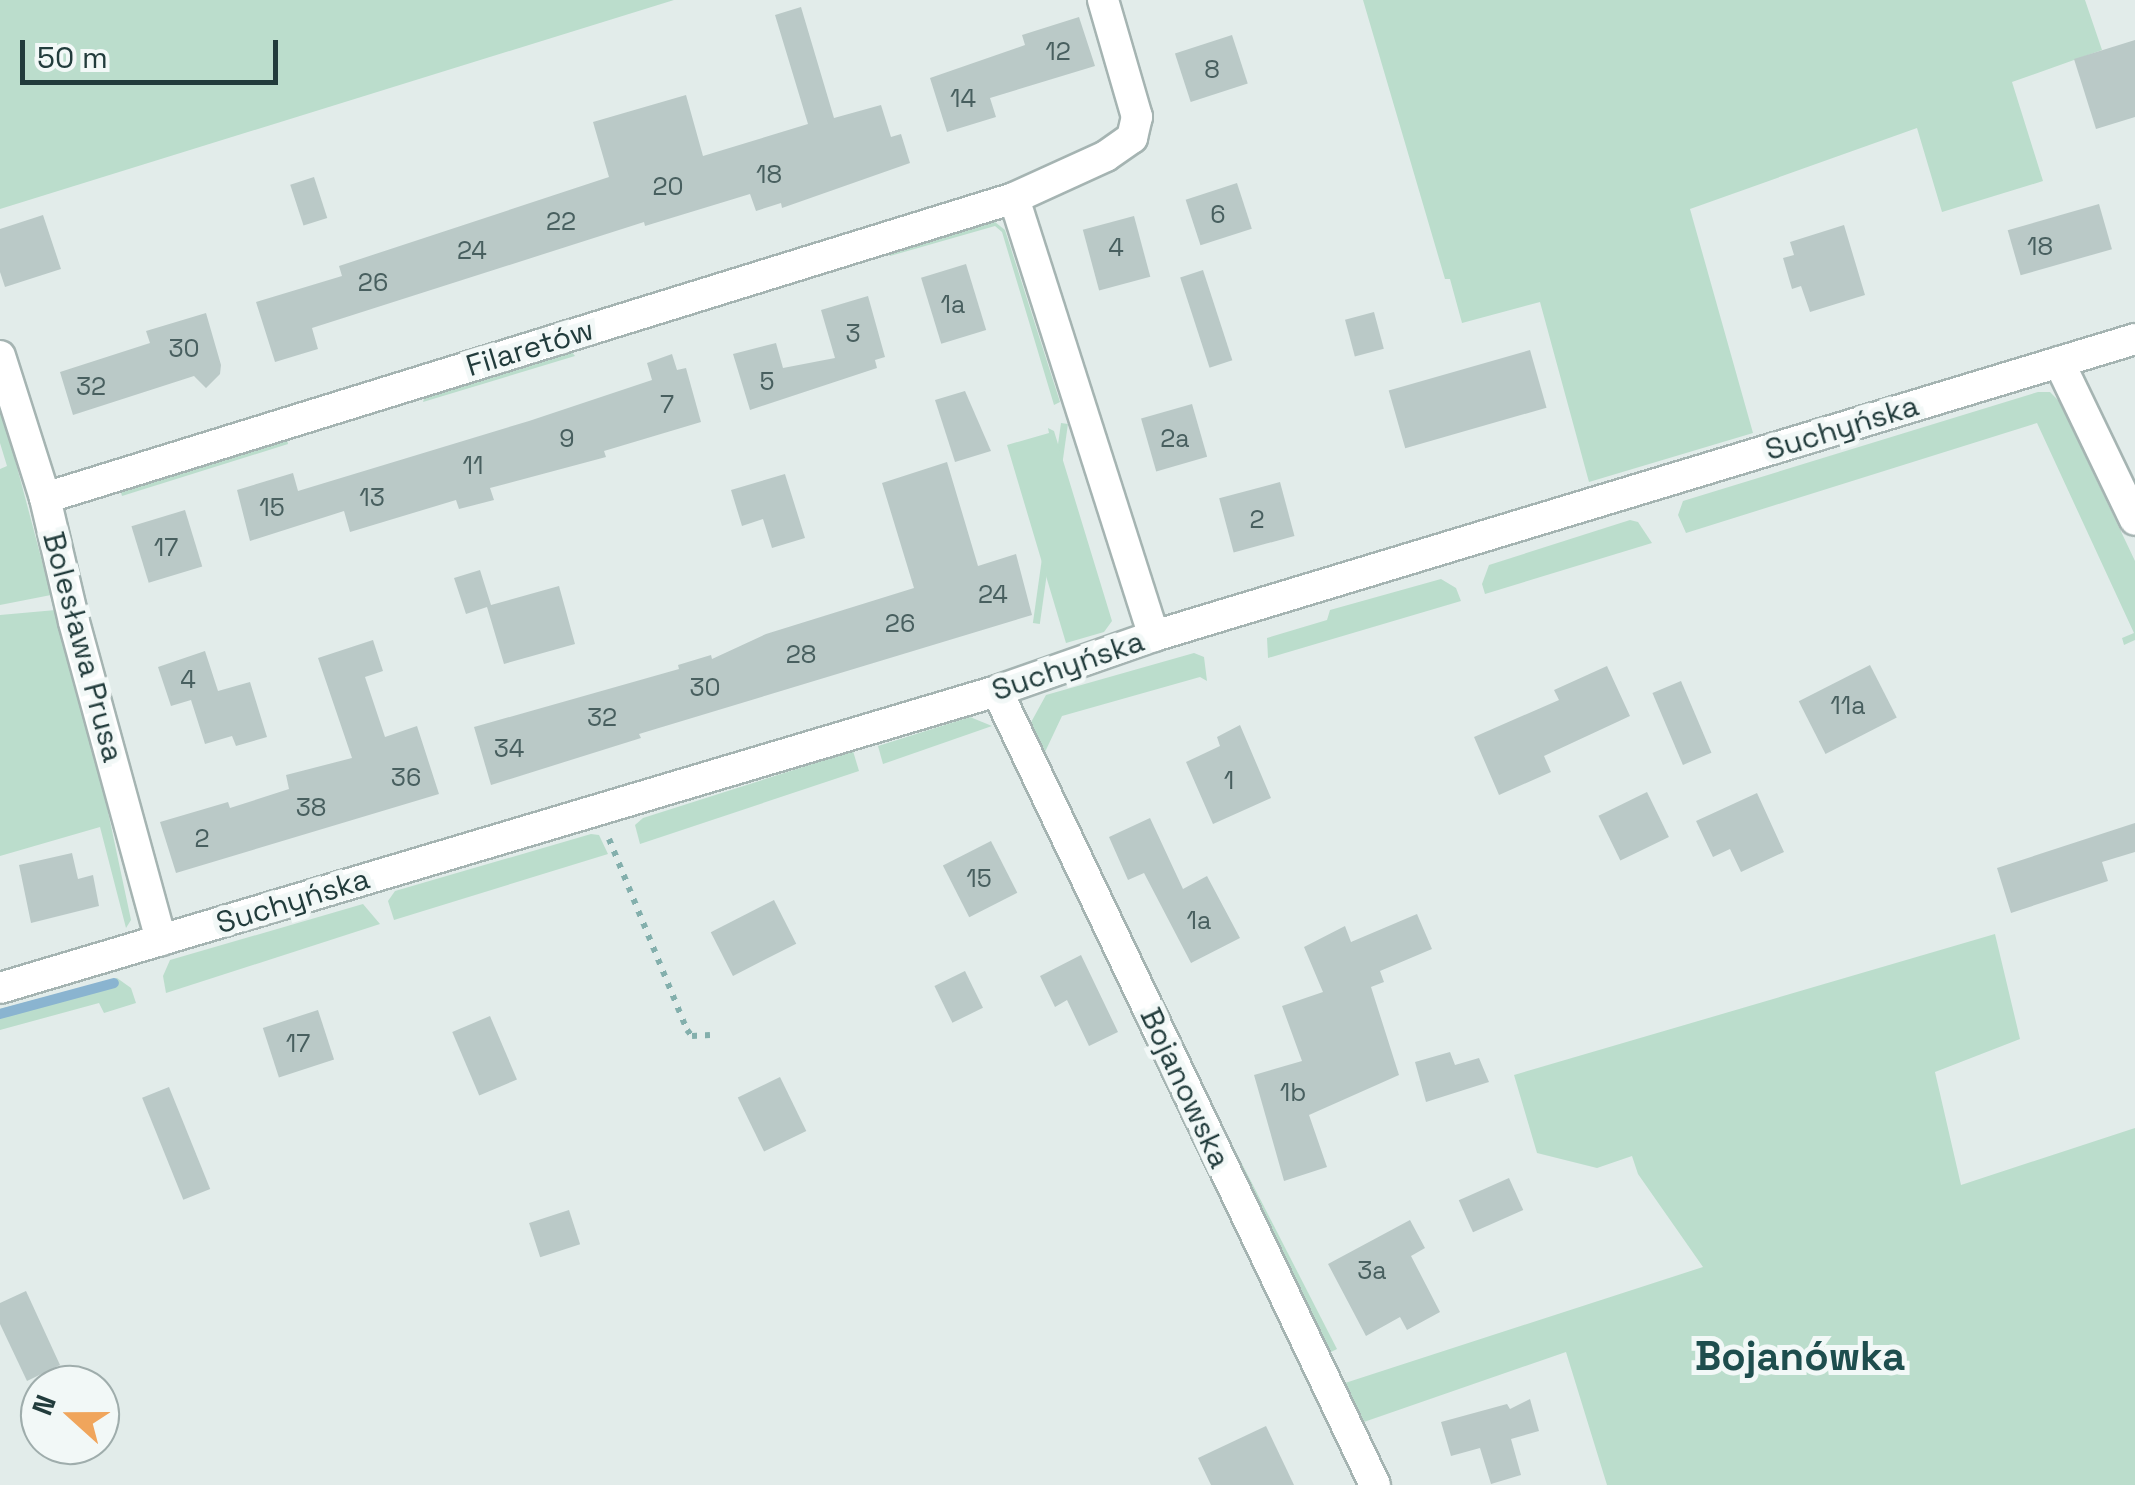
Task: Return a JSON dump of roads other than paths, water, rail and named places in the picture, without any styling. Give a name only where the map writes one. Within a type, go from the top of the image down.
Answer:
[{"type":"street","name":"Filaretów","points":[[45,498],[1014,198],[1106,156],[1132,138],[1135,101],[1103,0]]},
{"type":"street","points":[[1014,198],[1154,636]]},
{"type":"street","name":"Suchyńska","points":[[0,988],[996,691],[1154,636],[2135,339]]},
{"type":"street","name":"Bolesława Prusa","points":[[0,356],[45,498],[71,610],[161,940]]},
{"type":"street","points":[[2060,362],[2135,520]]},
{"type":"street","name":"Bojanowska","points":[[996,691],[1375,1485]]},
{"type":"waterway","points":[[0,1014],[114,983]]},
{"type":"district","name":"Bojanówka","points":[[1800,1357]]}]
